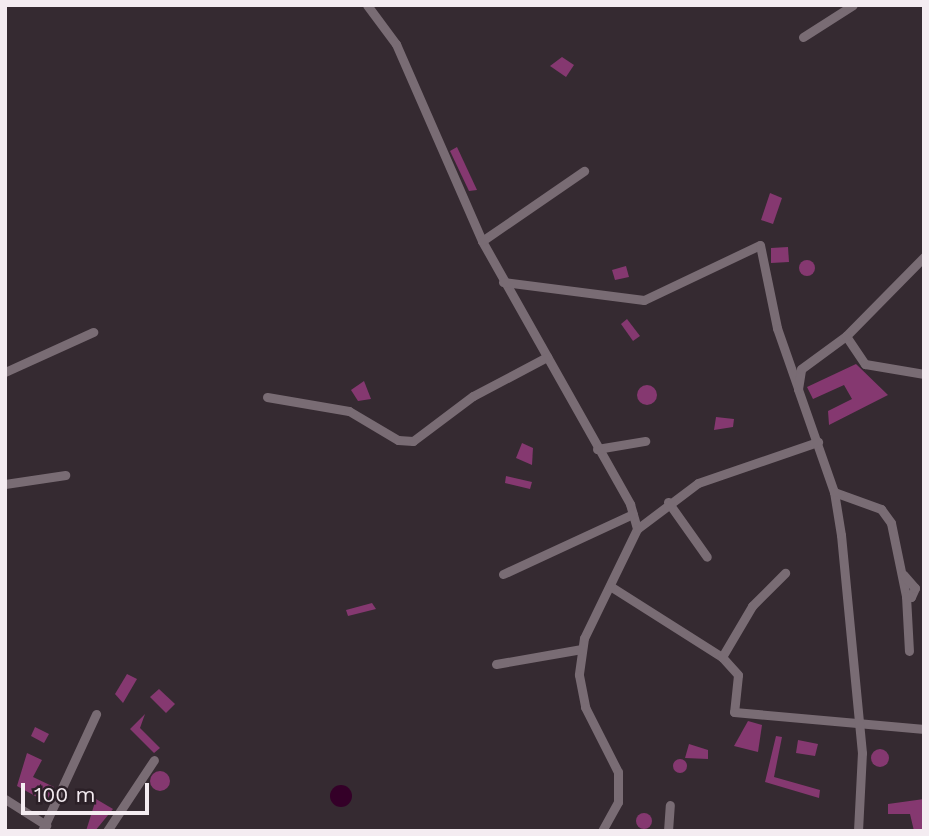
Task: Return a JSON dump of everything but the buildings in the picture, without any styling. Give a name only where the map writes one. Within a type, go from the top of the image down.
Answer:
[{"type":"street","points":[[367,5],[396,44],[482,241],[633,514],[637,529]]},
{"type":"street","points":[[803,37],[853,5]]},
{"type":"street","points":[[482,241],[584,171]]},
{"type":"street","points":[[503,282],[644,300],[760,245],[777,328],[834,492],[859,719],[858,831]]},
{"type":"street","points":[[799,389],[801,369],[846,336],[924,257]]},
{"type":"street","points":[[5,372],[93,332]]},
{"type":"street","points":[[846,336],[865,364],[924,374]]},
{"type":"street","points":[[267,397],[349,411],[398,440],[414,441],[473,396],[547,357]]},
{"type":"street","points":[[597,449],[645,441]]},
{"type":"street","points":[[601,831],[620,786],[585,707],[582,649],[637,529],[668,502],[698,483],[818,442]]},
{"type":"street","points":[[5,484],[65,475]]},
{"type":"street","points":[[834,492],[881,509],[903,574],[915,592],[909,651]]},
{"type":"street","points":[[668,502],[707,556]]},
{"type":"street","points":[[503,574],[633,514]]},
{"type":"street","points":[[722,657],[752,606],[785,573]]},
{"type":"street","points":[[610,586],[722,657],[738,675],[734,712],[859,719],[924,729]]},
{"type":"street","points":[[496,664],[582,649]]},
{"type":"street","points":[[5,799],[44,828],[96,714]]},
{"type":"street","points":[[107,831],[154,760]]},
{"type":"street","points":[[668,831],[670,805]]},
{"type":"shaded area","points":[[341,785],[349,788],[352,796],[349,804],[341,807],[333,804],[330,796],[333,788]]}]
